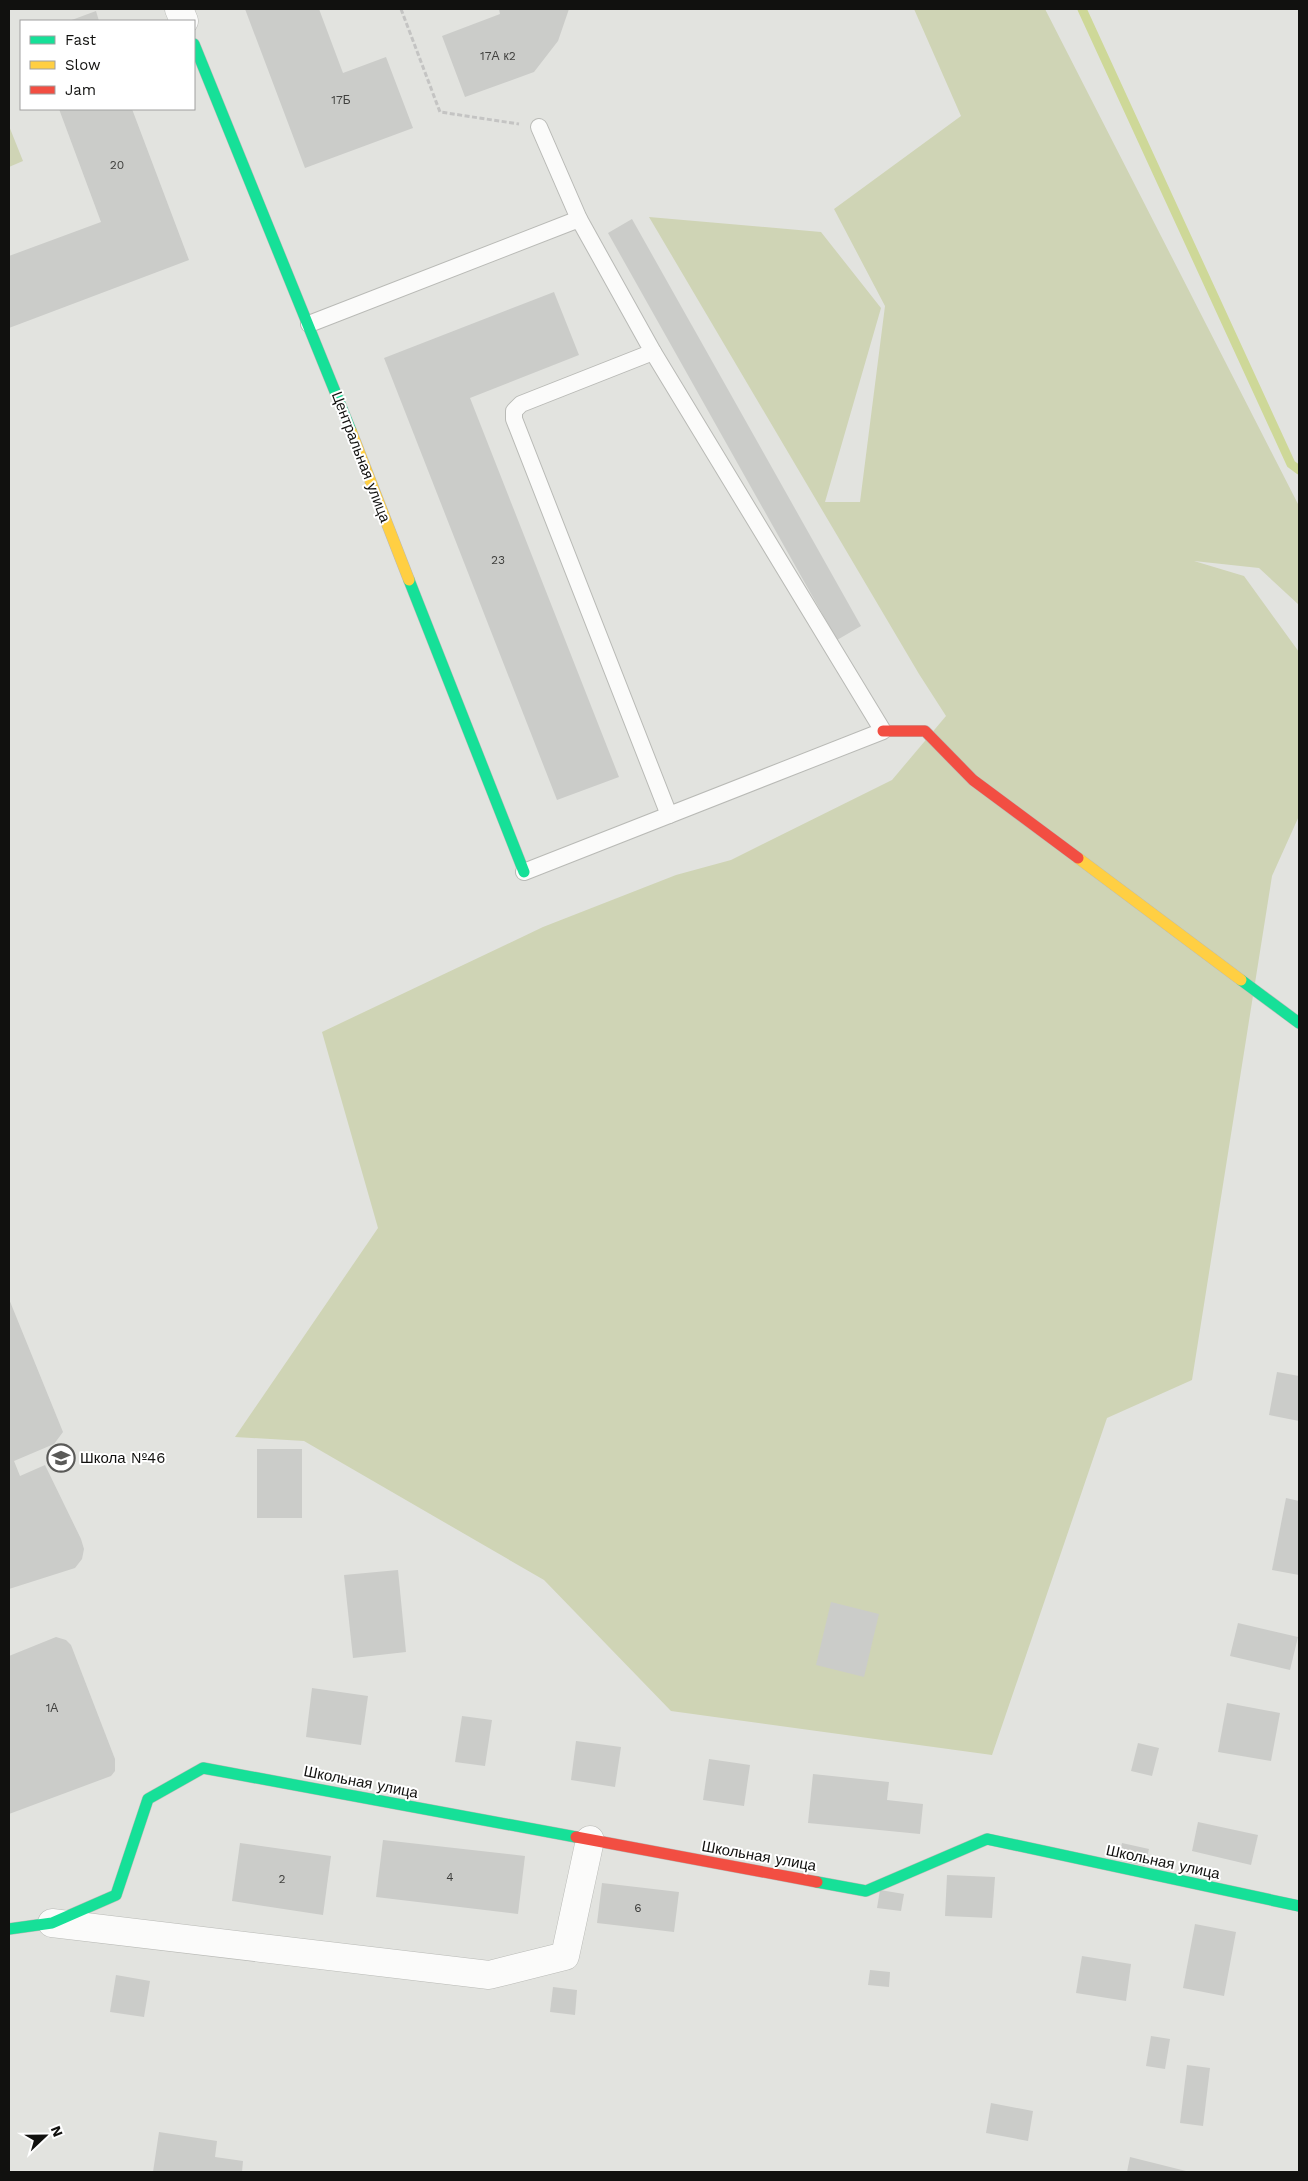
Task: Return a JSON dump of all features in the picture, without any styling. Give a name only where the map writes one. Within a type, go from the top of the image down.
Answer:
[{"type":"street","name":"Центральная улица","points":[[195,46],[309,324],[524,872]]},
{"type":"street","points":[[883,731],[926,731],[973,780],[1299,1024]]},
{"type":"street","name":"Школьная улица","points":[[52,1923],[116,1895],[148,1799],[203,1768],[866,1891],[987,1839],[1299,1906]]},
{"type":"street","points":[[9,1929],[52,1923],[489,1975],[565,1956],[590,1840]]},
{"type":"lane","points":[[524,872],[883,731],[653,352],[579,219],[539,127]]},
{"type":"lane","points":[[309,324],[579,219]]},
{"type":"lane","points":[[653,352],[526,402],[516,407],[513,414],[518,432],[669,815]]},
{"type":"path","points":[[401,9],[440,112],[539,127]]},
{"type":"green space","points":[[914,9],[1045,9],[1299,506],[1299,605],[1259,568],[1194,561],[1244,576],[1299,652],[1299,816],[1272,876],[1192,1380],[1107,1418],[992,1755],[671,1711],[544,1580],[304,1441],[235,1437],[378,1228],[322,1032],[543,927],[676,875],[731,860],[892,780],[946,716],[919,674],[649,217],[821,232],[881,308],[825,502],[860,502],[885,306],[834,209],[961,116]]},
{"type":"green space","points":[[9,126],[23,161],[9,167]]},
{"type":"building","points":[[245,9],[319,9],[343,73],[386,57],[413,128],[305,168]]},
{"type":"building","points":[[499,9],[569,9],[558,41],[534,72],[465,97],[442,36],[500,14]]},
{"type":"building","points":[[96,11],[99,20],[72,20]]},
{"type":"building","points":[[59,110],[132,110],[189,260],[9,328],[9,256],[101,222]]},
{"type":"building","points":[[632,219],[861,626],[837,640],[608,233]]},
{"type":"building","points":[[554,292],[579,355],[470,398],[619,777],[557,800],[384,358]]},
{"type":"building","points":[[9,1299],[63,1432],[54,1444],[14,1461],[20,1476],[45,1465],[84,1549],[82,1559],[75,1568],[9,1589]]},
{"type":"building","points":[[1277,1372],[1299,1376],[1299,1421],[1269,1415]]},
{"type":"building","points":[[257,1449],[302,1449],[302,1518],[257,1518]]},
{"type":"building","points":[[1286,1498],[1299,1501],[1299,1575],[1272,1570]]},
{"type":"building","points":[[398,1570],[406,1652],[353,1658],[344,1575]]},
{"type":"building","points":[[831,1602],[879,1614],[864,1677],[816,1665]]},
{"type":"building","points":[[1238,1623],[1298,1637],[1290,1670],[1230,1656]]},
{"type":"building","points":[[56,1637],[66,1640],[71,1645],[115,1759],[115,1771],[111,1776],[9,1814],[9,1656]]},
{"type":"building","points":[[312,1688],[368,1696],[361,1745],[306,1737]]},
{"type":"building","points":[[1227,1703],[1280,1713],[1271,1761],[1218,1752]]},
{"type":"building","points":[[462,1716],[492,1720],[485,1766],[455,1762]]},
{"type":"building","points":[[576,1741],[621,1747],[615,1787],[571,1780]]},
{"type":"building","points":[[1138,1743],[1159,1748],[1152,1776],[1131,1771]]},
{"type":"building","points":[[709,1759],[750,1765],[744,1806],[703,1800]]},
{"type":"building","points":[[813,1774],[889,1782],[887,1800],[923,1804],[920,1834],[808,1823]]},
{"type":"building","points":[[1198,1822],[1258,1835],[1251,1865],[1192,1851]]},
{"type":"building","points":[[383,1840],[525,1856],[518,1914],[376,1897]]},
{"type":"building","points":[[240,1843],[331,1856],[323,1915],[232,1901]]},
{"type":"building","points":[[1122,1843],[1149,1849],[1145,1866],[1118,1860]]},
{"type":"building","points":[[947,1875],[995,1877],[992,1918],[945,1916]]},
{"type":"building","points":[[602,1883],[679,1892],[674,1932],[597,1923]]},
{"type":"building","points":[[880,1890],[904,1894],[901,1911],[877,1908]]},
{"type":"building","points":[[1195,1924],[1236,1932],[1224,1996],[1183,1988]]},
{"type":"building","points":[[1082,1956],[1131,1964],[1126,2001],[1076,1993]]},
{"type":"building","points":[[870,1970],[890,1972],[889,1987],[868,1985]]},
{"type":"building","points":[[116,1975],[150,1981],[144,2017],[110,2012]]},
{"type":"building","points":[[553,1987],[577,1990],[575,2015],[550,2012]]},
{"type":"building","points":[[1151,2036],[1170,2039],[1165,2069],[1146,2066]]},
{"type":"building","points":[[1187,2065],[1210,2068],[1203,2126],[1180,2123]]},
{"type":"building","points":[[991,2103],[1033,2111],[1028,2141],[986,2133]]},
{"type":"building","points":[[159,2132],[217,2141],[215,2157],[243,2161],[242,2172],[153,2172]]},
{"type":"building","points":[[1130,2157],[1190,2172],[1127,2172]]},
{"type":"waterway","points":[[1082,9],[1291,464],[1299,470]]},
{"type":"traffic: fast","points":[[195,46],[351,431]]},
{"type":"traffic: fast","points":[[409,580],[524,872]]},
{"type":"traffic: fast","points":[[1241,980],[1299,1023]]},
{"type":"traffic: fast","points":[[9,1929],[52,1923],[116,1895],[148,1799],[203,1768],[576,1837]]},
{"type":"traffic: fast","points":[[817,1882],[866,1891],[987,1839],[1299,1906]]},
{"type":"traffic: slow","points":[[351,431],[409,580]]},
{"type":"traffic: slow","points":[[1078,858],[1241,980]]},
{"type":"traffic: jam","points":[[883,731],[925,731],[973,780],[1078,858]]},
{"type":"traffic: jam","points":[[576,1837],[817,1882]]},
{"type":"place","name":"Школа №46","points":[[61,1458]]}]
